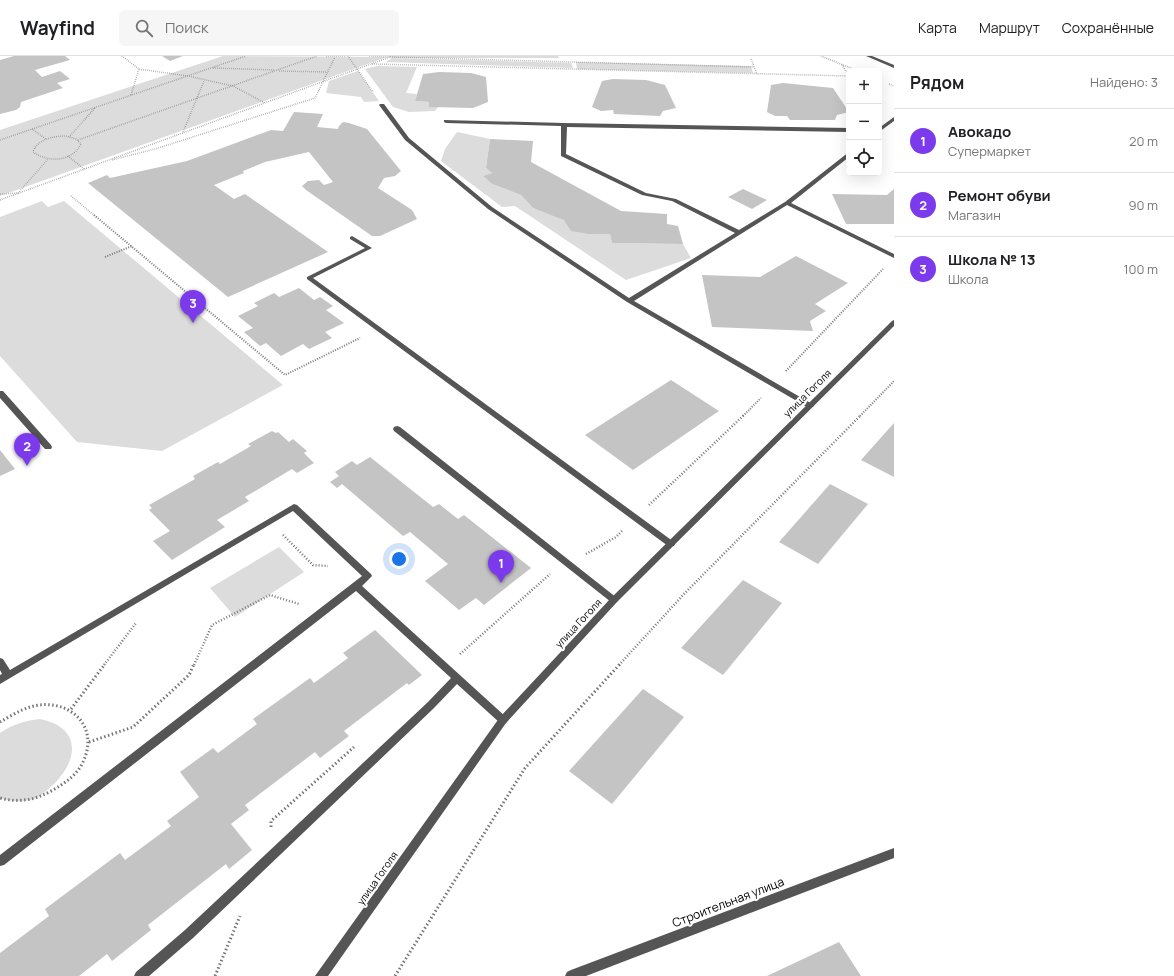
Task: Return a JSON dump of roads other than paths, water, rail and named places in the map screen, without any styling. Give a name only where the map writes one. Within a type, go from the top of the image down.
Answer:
[{"type":"street","points":[[868,56],[894,67]]},
{"type":"street","points":[[382,105],[407,139],[490,208],[629,302],[810,405]]},
{"type":"street","points":[[882,128],[894,119]]},
{"type":"street","points":[[446,121],[564,125],[846,130]]},
{"type":"street","points":[[564,125],[563,155],[644,194],[674,200],[738,232]]},
{"type":"street","points":[[629,302],[787,202],[846,156]]},
{"type":"street","points":[[787,202],[894,256]]},
{"type":"street","points":[[352,238],[368,248],[309,278],[671,544]]},
{"type":"street","name":"улица Гоголя","points":[[321,976],[503,720],[614,600],[894,322]]},
{"type":"street","points":[[0,393],[48,447]]},
{"type":"street","points":[[397,430],[614,600]]},
{"type":"street","points":[[0,680],[294,507],[368,576],[0,861]]},
{"type":"street","points":[[356,586],[503,720]]},
{"type":"street","points":[[0,662],[8,675]]},
{"type":"street","points":[[140,976],[189,934],[261,867],[431,705],[457,678]]},
{"type":"street","name":"Строительная улица","points":[[571,976],[894,853]]},
{"type":"place","name":"Школа № 13","points":[[193,323]]},
{"type":"place","name":"Ремонт обуви","points":[[27,466]]},
{"type":"place","name":"Авокадо","points":[[501,583]]}]
